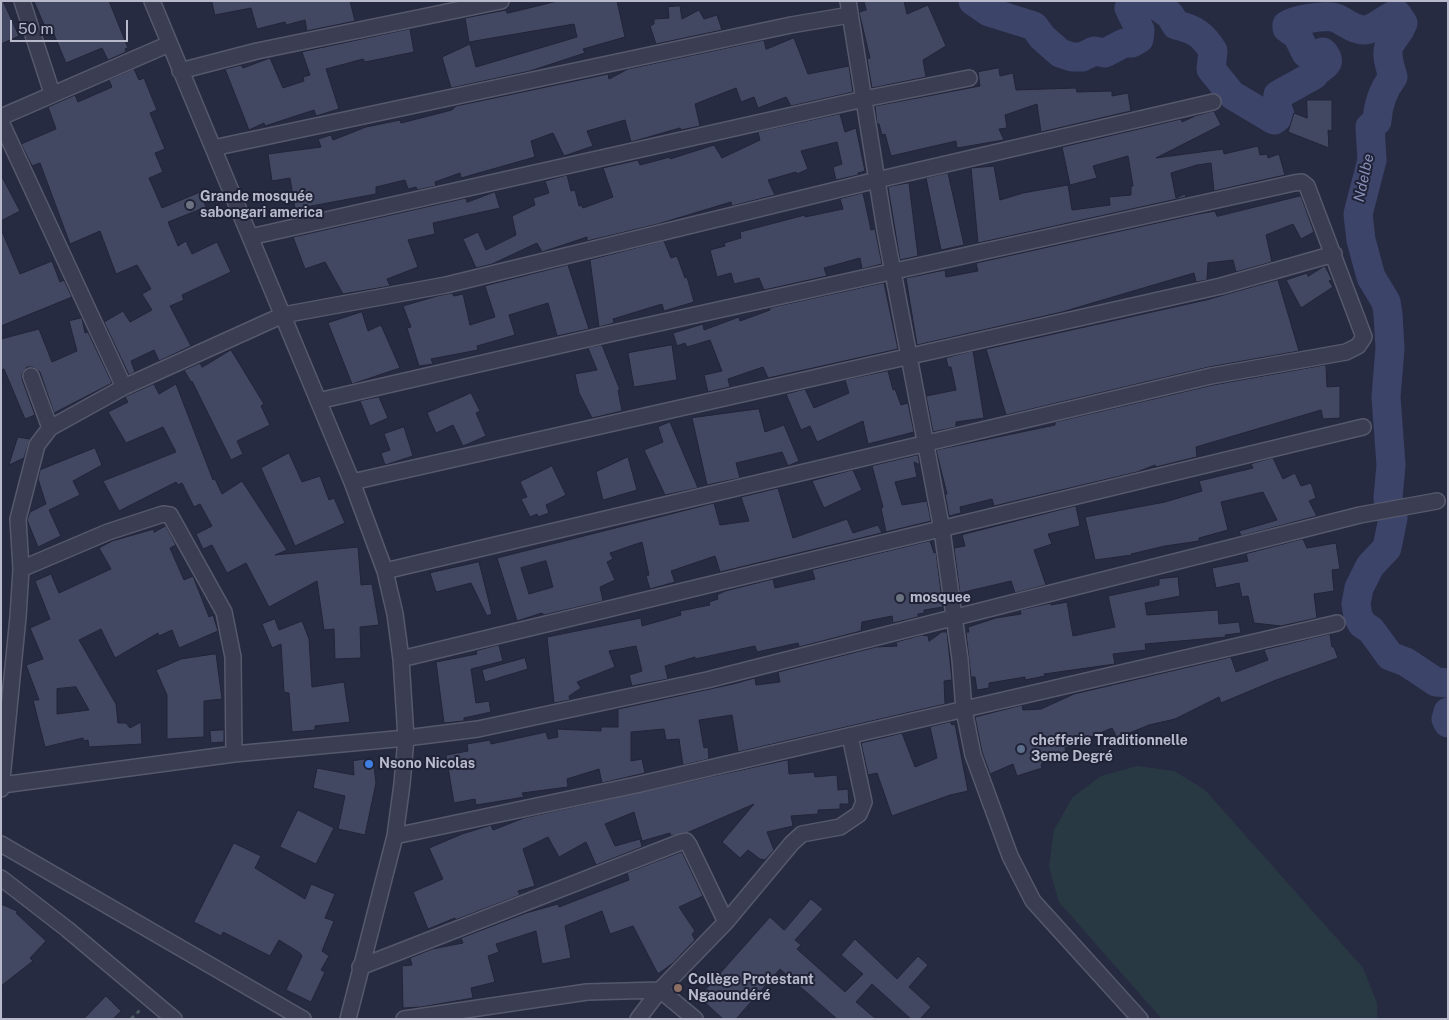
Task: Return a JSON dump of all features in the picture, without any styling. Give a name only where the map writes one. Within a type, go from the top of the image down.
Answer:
[{"type":"street","points":[[22,1],[52,93]]},
{"type":"street","points":[[152,1],[352,482],[385,571],[395,614],[401,659],[406,738],[395,836],[382,894],[360,967],[348,1019]]},
{"type":"street","points":[[180,71],[267,49],[501,1]]},
{"type":"street","points":[[213,148],[791,25],[849,8],[893,272],[942,530],[952,618],[960,659],[964,710],[973,755],[1010,856],[1033,901],[1140,1019]]},
{"type":"street","points":[[1,117],[52,93],[169,44]]},
{"type":"street","points":[[250,238],[864,99],[970,78]]},
{"type":"street","points":[[1213,102],[877,180],[446,285],[283,315],[124,387],[50,428],[37,445],[18,520],[21,569],[2,787],[234,754],[406,738],[478,729],[707,680],[1380,512],[1437,501]]},
{"type":"street","points":[[1,122],[124,387]]},
{"type":"street","points":[[318,401],[1302,182],[1307,186],[1364,337],[1358,346],[1346,352],[1211,376],[385,571]]},
{"type":"street","points":[[352,482],[908,355],[1222,286],[1334,254]]},
{"type":"street","points":[[31,376],[50,428]]},
{"type":"street","points":[[401,659],[1363,427]]},
{"type":"street","points":[[21,569],[108,532],[163,514],[170,515],[224,612],[233,657],[234,754]]},
{"type":"street","points":[[395,836],[627,788],[1337,623]]},
{"type":"street","points":[[638,1019],[660,990],[726,922],[792,843],[802,834],[840,827],[859,814],[864,802],[850,736]]},
{"type":"street","points":[[360,967],[686,841],[726,922]]},
{"type":"street","points":[[1,844],[303,1019]]},
{"type":"street","points":[[1,878],[67,929],[174,1019]]},
{"type":"street","points":[[404,1019],[587,992],[660,990],[695,1019]]},
{"type":"shaded area","points":[[1137,766],[1174,771],[1205,790],[1363,968],[1377,1003],[1377,1019],[1162,1019],[1059,902],[1049,867],[1054,830],[1072,798],[1101,776]]},
{"type":"building","points":[[1,1],[3,1],[19,36],[1,44]]},
{"type":"building","points":[[34,1],[109,1],[128,48],[125,49],[126,52],[108,60],[102,48],[66,63],[50,25],[45,26]]},
{"type":"building","points":[[212,1],[350,1],[355,21],[307,31],[305,20],[286,25],[285,22],[257,29],[251,8],[215,15]]},
{"type":"building","points":[[558,1],[617,1],[625,37],[583,49],[585,53],[530,71],[451,88],[442,57],[470,44],[476,67],[577,37],[574,24],[469,42],[465,18],[506,10],[507,13]]},
{"type":"building","points":[[864,1],[904,1],[907,14],[928,5],[946,46],[923,60],[926,77],[872,88],[867,59],[870,58],[859,12],[866,10]]},
{"type":"building","points":[[680,6],[682,19],[699,10],[704,19],[717,15],[722,30],[656,44],[650,26],[654,24],[654,19],[669,18],[668,7]]},
{"type":"building","points":[[410,29],[414,52],[365,62],[363,59],[326,69],[339,109],[316,116],[314,110],[265,126],[264,123],[249,130],[225,69],[241,65],[243,68],[270,58],[283,88],[304,81],[303,77],[310,75],[302,52]]},
{"type":"building","points":[[794,38],[808,74],[849,66],[853,92],[791,106],[786,97],[758,108],[754,97],[741,102],[736,88],[695,104],[700,126],[681,130],[680,128],[631,142],[625,120],[587,131],[593,146],[564,156],[553,133],[531,141],[535,157],[461,178],[460,173],[435,182],[436,186],[417,190],[416,187],[408,189],[405,180],[376,187],[376,194],[295,209],[290,178],[272,181],[268,154],[321,147],[318,139],[331,135],[333,140],[366,127],[400,120],[401,123],[452,110],[456,106],[608,74],[609,79],[628,69],[764,40],[766,49]]},
{"type":"building","points":[[999,68],[1000,76],[1013,73],[1016,90],[1076,88],[1077,92],[1112,91],[1112,96],[1128,93],[1131,111],[1041,132],[1037,104],[1005,115],[1007,128],[999,129],[1004,140],[957,148],[956,141],[891,156],[885,134],[882,135],[879,124],[877,124],[875,106],[980,86],[978,72]]},
{"type":"building","points":[[134,69],[139,80],[144,78],[157,110],[150,113],[165,149],[155,153],[163,172],[149,178],[162,208],[200,192],[206,207],[168,222],[178,246],[186,241],[192,254],[217,242],[231,272],[182,295],[184,300],[170,306],[191,346],[159,361],[154,350],[131,361],[135,372],[129,375],[104,322],[123,311],[130,322],[152,310],[142,294],[151,289],[137,265],[116,274],[100,231],[70,244],[40,163],[32,166],[21,144],[56,129],[48,107],[75,95],[78,102],[112,87],[109,80]]},
{"type":"building","points":[[1307,100],[1332,100],[1332,131],[1328,130],[1329,148],[1288,132],[1294,113],[1307,118]]},
{"type":"building","points":[[1214,111],[1221,125],[1156,158],[1223,149],[1224,154],[1258,146],[1260,155],[1267,154],[1268,158],[1279,154],[1285,175],[1214,191],[1211,163],[1197,165],[1171,173],[1176,198],[1185,194],[1186,197],[978,243],[971,168],[994,166],[1000,200],[1023,193],[1068,185],[1072,210],[1110,205],[1109,197],[1131,195],[1131,186],[1133,186],[1128,156],[1093,166],[1097,178],[1070,185],[1062,147],[1181,119],[1182,122]]},
{"type":"building","points":[[840,114],[845,132],[856,128],[865,171],[858,173],[858,175],[836,180],[833,167],[842,164],[837,142],[801,151],[808,169],[797,174],[796,172],[768,180],[775,195],[732,206],[731,202],[658,224],[587,241],[587,237],[542,252],[537,243],[492,264],[476,268],[463,239],[478,232],[486,250],[516,235],[512,216],[535,205],[533,198],[549,193],[545,181],[567,175],[571,191],[575,190],[579,206],[581,205],[583,208],[613,197],[603,168],[638,160],[640,165],[670,157],[670,159],[714,145],[722,158],[760,140],[758,132]]},
{"type":"building","points":[[948,173],[964,245],[941,250],[926,178]]},
{"type":"building","points":[[1,175],[20,211],[1,221]]},
{"type":"building","points":[[909,183],[918,256],[900,260],[888,187]]},
{"type":"building","points":[[495,192],[500,208],[433,223],[435,234],[408,240],[418,267],[387,279],[390,286],[343,294],[325,262],[305,269],[293,237],[466,198],[467,202]]},
{"type":"building","points":[[863,193],[871,230],[875,229],[882,264],[862,269],[860,258],[824,268],[827,276],[764,290],[759,278],[734,284],[731,273],[717,277],[710,250],[725,246],[724,243],[741,238],[740,232],[805,215],[805,217],[843,209],[840,199]]},
{"type":"building","points":[[1301,196],[1314,232],[1301,239],[1293,224],[1266,235],[1272,262],[1236,272],[1233,260],[1208,263],[1207,280],[1196,282],[1194,273],[1062,312],[917,345],[906,278],[945,270],[946,277],[978,271],[976,263],[1193,215],[1215,211],[1217,216]]},
{"type":"building","points":[[1,229],[20,274],[52,261],[60,282],[64,280],[72,297],[1,326]]},
{"type":"building","points":[[664,241],[671,258],[677,256],[685,278],[687,277],[694,302],[664,311],[662,304],[613,319],[614,323],[599,327],[590,260]]},
{"type":"building","points":[[568,265],[589,329],[557,336],[548,303],[509,315],[515,335],[477,346],[478,350],[431,359],[433,364],[419,366],[407,328],[411,327],[403,306],[452,293],[454,296],[463,294],[470,325],[495,317],[485,286]]},
{"type":"building","points":[[1325,266],[1332,280],[1329,281],[1333,287],[1301,308],[1286,280],[1307,273],[1308,276]]},
{"type":"building","points":[[1278,280],[1299,351],[1209,367],[1006,415],[986,349],[1206,300]]},
{"type":"building","points":[[884,283],[898,349],[768,378],[763,367],[728,379],[730,387],[708,392],[704,375],[722,371],[710,340],[687,347],[685,343],[677,346],[673,333],[703,324],[704,330],[739,317],[740,321],[770,310],[770,308]]},
{"type":"building","points":[[362,312],[368,331],[381,325],[400,368],[352,384],[328,323]]},
{"type":"building","points":[[82,318],[85,333],[88,332],[112,383],[54,413],[40,372],[33,367],[27,367],[22,374],[22,379],[35,415],[25,419],[4,369],[1,370],[1,339],[39,329],[52,362],[77,351],[69,321]]},
{"type":"building","points":[[602,345],[620,390],[618,390],[622,411],[592,418],[579,393],[575,374],[597,370],[588,348]]},
{"type":"building","points":[[672,345],[677,380],[634,387],[628,353]]},
{"type":"building","points":[[231,350],[264,404],[261,406],[270,425],[237,441],[243,454],[231,460],[192,381],[184,370],[200,363],[202,367]]},
{"type":"building","points":[[973,351],[984,418],[956,422],[956,427],[933,432],[926,396],[956,390],[951,367],[948,367],[946,358]]},
{"type":"building","points":[[1326,365],[1327,387],[1340,386],[1340,418],[1323,419],[1321,410],[1196,447],[1197,457],[1156,467],[1155,465],[1137,472],[994,506],[992,499],[960,507],[961,513],[949,516],[945,494],[947,494],[936,450],[1055,425],[1055,422],[1213,385]]},
{"type":"building","points":[[888,371],[893,390],[895,389],[901,405],[908,403],[914,432],[868,444],[863,421],[817,442],[810,426],[801,430],[786,394],[805,389],[814,408],[849,393],[845,380]]},
{"type":"building","points":[[154,384],[159,394],[176,384],[213,480],[215,479],[222,494],[242,481],[287,550],[275,555],[358,547],[361,585],[372,584],[379,625],[360,627],[361,658],[335,659],[334,629],[324,630],[317,581],[269,607],[246,563],[227,573],[212,545],[203,549],[196,534],[212,526],[200,504],[194,507],[182,483],[178,485],[176,482],[119,511],[103,481],[176,452],[163,427],[126,443],[108,412],[128,402],[125,397]]},
{"type":"building","points":[[471,393],[480,411],[476,413],[486,436],[463,446],[453,425],[436,433],[427,413]]},
{"type":"building","points":[[379,397],[388,418],[370,426],[360,401]]},
{"type":"building","points":[[759,409],[765,432],[784,425],[799,461],[788,466],[782,452],[736,463],[740,478],[707,485],[692,418]]},
{"type":"building","points":[[670,422],[698,488],[665,495],[644,450],[663,442],[658,427]]},
{"type":"building","points":[[404,427],[413,456],[385,465],[381,453],[390,450],[384,434]]},
{"type":"building","points":[[18,437],[30,439],[24,458],[9,465]]},
{"type":"building","points":[[95,448],[102,465],[73,481],[80,495],[49,510],[61,536],[38,547],[27,520],[30,512],[46,504],[38,479],[40,470]]},
{"type":"building","points":[[289,453],[302,482],[320,476],[329,500],[334,498],[345,523],[295,546],[261,468]]},
{"type":"building","points":[[918,455],[920,465],[914,462],[917,477],[895,482],[902,505],[927,501],[931,521],[886,532],[881,508],[883,507],[872,466]]},
{"type":"building","points":[[628,457],[637,490],[603,500],[596,472]]},
{"type":"building","points":[[1273,458],[1283,479],[1295,473],[1301,486],[1311,483],[1316,498],[1309,501],[1317,516],[1241,536],[1239,531],[1277,520],[1263,492],[1221,502],[1228,530],[1199,538],[1199,541],[1165,546],[1132,555],[1095,560],[1085,517],[1165,502],[1202,491],[1199,481],[1253,468],[1251,464]]},
{"type":"building","points":[[552,466],[566,495],[546,505],[549,513],[538,517],[537,514],[530,517],[521,499],[527,497],[520,482]]},
{"type":"building","points":[[853,470],[862,490],[824,508],[812,481]]},
{"type":"building","points":[[778,488],[793,538],[847,519],[853,533],[878,525],[882,533],[720,572],[715,556],[671,571],[675,582],[650,589],[646,576],[649,575],[642,542],[610,553],[613,559],[607,562],[615,580],[600,587],[603,601],[544,615],[542,613],[517,621],[497,558],[714,503],[720,525],[749,521],[741,497]],"holes":[[[546,561],[553,587],[529,594],[521,568]]]},
{"type":"building","points":[[1076,506],[1080,526],[1048,534],[1052,544],[1034,550],[1046,585],[1015,593],[1011,581],[960,593],[954,548],[965,546],[962,535]]},
{"type":"building","points":[[166,526],[176,545],[170,548],[184,580],[193,576],[209,617],[213,615],[218,631],[179,648],[172,630],[159,636],[158,633],[115,658],[101,629],[79,640],[116,704],[118,723],[126,723],[130,728],[141,722],[142,744],[89,747],[88,740],[84,741],[83,738],[45,747],[33,700],[39,700],[26,665],[43,659],[30,628],[50,619],[35,581],[51,574],[59,593],[111,569],[99,548],[112,541],[154,529],[154,532]],"holes":[[[76,687],[89,710],[57,714],[57,689]]]},
{"type":"building","points":[[1303,539],[1307,548],[1336,543],[1340,569],[1332,570],[1334,591],[1314,594],[1317,618],[1281,626],[1254,623],[1248,596],[1242,597],[1239,583],[1216,588],[1212,568],[1248,561],[1246,554]]},
{"type":"building","points":[[930,541],[934,553],[936,552],[943,607],[924,610],[924,613],[918,614],[918,617],[893,623],[892,616],[862,622],[861,631],[799,647],[798,643],[757,652],[755,646],[695,659],[695,657],[665,666],[668,679],[632,686],[629,675],[642,671],[636,646],[609,651],[615,667],[577,682],[581,688],[569,696],[570,700],[554,703],[547,637],[641,618],[642,626],[681,615],[680,611],[710,605],[709,602],[718,599],[717,595],[725,591],[773,579],[775,588],[815,579],[812,570]]},
{"type":"building","points":[[479,562],[492,614],[487,616],[471,583],[436,592],[430,573]]},
{"type":"building","points":[[1178,577],[1180,596],[1145,603],[1147,615],[1218,610],[1219,624],[1239,622],[1241,633],[1225,635],[1226,637],[1145,644],[1146,650],[1113,654],[1115,664],[1044,674],[1045,676],[1025,680],[1025,677],[989,683],[989,688],[977,690],[975,677],[971,677],[966,632],[969,632],[968,627],[996,618],[1021,614],[1020,610],[1051,603],[1051,605],[1067,602],[1073,636],[1115,627],[1108,596],[1159,585],[1159,579]]},
{"type":"building","points":[[275,619],[279,630],[302,621],[309,639],[312,687],[344,682],[350,722],[315,726],[315,730],[292,732],[289,693],[284,692],[281,644],[272,648],[262,624]]},
{"type":"building","points":[[942,632],[947,632],[952,680],[944,681],[945,704],[738,752],[732,715],[699,720],[704,748],[708,747],[709,759],[683,765],[679,739],[666,740],[664,729],[631,732],[631,761],[642,759],[645,773],[602,783],[599,769],[567,779],[568,787],[522,793],[524,797],[476,805],[475,799],[454,803],[446,755],[468,751],[467,744],[490,740],[491,744],[546,732],[548,739],[558,737],[557,729],[601,731],[601,727],[618,727],[618,709],[755,678],[756,685],[780,682],[778,672],[876,647],[897,646],[896,642],[922,635],[928,636],[929,641]]},
{"type":"building","points":[[1330,634],[1332,647],[1334,647],[1338,658],[1276,680],[1221,703],[1219,697],[1175,719],[1149,725],[1117,738],[1112,728],[1065,748],[1067,756],[1041,764],[1042,768],[1017,776],[1013,764],[990,774],[982,752],[975,717],[1022,705],[1023,710],[1041,709],[1074,694],[1231,657],[1236,672],[1268,660],[1264,650]]},
{"type":"building","points":[[499,645],[503,661],[471,669],[476,703],[489,701],[491,712],[464,718],[464,721],[444,723],[436,662],[477,654],[476,651]]},
{"type":"building","points":[[216,654],[222,699],[204,701],[204,737],[167,739],[167,695],[156,670],[181,659]]},
{"type":"building","points":[[525,658],[528,669],[485,682],[482,670]]},
{"type":"building","points":[[950,722],[952,725],[955,724],[968,791],[950,795],[892,816],[877,773],[868,775],[861,743],[902,733],[915,767],[937,758],[930,727]]},
{"type":"building","points":[[224,730],[224,742],[211,743],[210,731]]},
{"type":"building","points":[[373,758],[376,783],[365,835],[338,829],[345,796],[313,788],[317,768],[354,775],[353,761]]},
{"type":"building","points":[[788,760],[789,774],[814,772],[815,777],[837,775],[838,790],[848,789],[849,804],[840,804],[840,809],[818,810],[818,814],[791,816],[793,826],[767,832],[774,850],[765,860],[760,859],[748,850],[740,858],[722,842],[754,804],[689,832],[671,836],[670,833],[642,841],[634,812],[605,824],[615,846],[640,839],[642,847],[596,865],[586,842],[559,857],[548,837],[523,849],[535,886],[518,891],[520,895],[428,929],[413,892],[443,879],[429,848],[462,834],[491,825],[493,830],[524,818]]},
{"type":"building","points":[[298,810],[334,828],[316,864],[280,847]]},
{"type":"building","points":[[234,843],[261,856],[255,868],[305,899],[311,884],[335,894],[325,918],[334,921],[322,951],[329,956],[321,970],[325,972],[311,1002],[286,990],[302,956],[300,953],[279,940],[270,956],[223,932],[221,936],[194,922]]},
{"type":"building","points":[[682,852],[703,896],[679,907],[695,931],[692,934],[695,940],[673,963],[658,974],[633,926],[610,934],[602,911],[565,926],[571,958],[542,964],[536,931],[496,944],[499,952],[488,956],[495,982],[471,988],[473,998],[421,1007],[403,1008],[402,966],[412,965],[410,958],[432,949],[463,943],[461,938],[526,913],[558,904],[559,907],[629,880],[627,873]]},
{"type":"building","points":[[811,899],[823,909],[795,940],[801,945],[797,949],[845,992],[863,974],[841,955],[855,939],[897,979],[918,956],[928,965],[909,987],[931,1007],[920,1019],[911,1019],[872,984],[856,1002],[876,1019],[837,1019],[780,969],[736,1019],[723,1019],[699,997],[770,917],[784,930]]},
{"type":"building","points":[[1,904],[17,911],[16,913],[46,941],[30,958],[33,961],[1,986]]},
{"type":"building","points":[[106,996],[121,1011],[113,1019],[84,1019]]},
{"type":"waterway","name":"Ndelbe","points":[[973,1],[989,12],[1034,26],[1042,37],[1060,53],[1072,57],[1082,57],[1094,51],[1105,53],[1124,43],[1132,43],[1139,39],[1140,30],[1129,8],[1134,1]]},
{"type":"waterway","name":"Ndelbe","points":[[1151,1],[1170,15],[1176,25],[1188,28],[1206,41],[1213,51],[1211,69],[1232,95],[1274,120],[1280,115],[1277,106],[1278,95],[1314,75],[1328,60],[1323,52],[1313,56],[1306,53],[1297,35],[1287,28],[1287,25],[1311,18],[1332,17],[1357,29],[1365,30],[1373,28],[1397,14],[1403,23],[1392,41],[1388,52],[1388,60],[1393,77],[1386,87],[1377,121],[1370,127],[1372,160],[1358,214],[1361,240],[1371,277],[1386,302],[1388,314],[1390,348],[1386,397],[1391,465],[1388,498],[1393,518],[1387,548],[1370,566],[1359,588],[1356,604],[1358,616],[1362,624],[1371,630],[1390,656],[1406,662],[1436,682],[1448,683]]},
{"type":"waterway","name":"Ndelbe","points":[[1448,712],[1446,719],[1448,723]]},
{"type":"place","name":"Grande mosquée sabongari america","points":[[190,205]]},
{"type":"place","name":"mosquee","points":[[900,598]]},
{"type":"place","name":"chefferie Traditionnelle 3eme Degré","points":[[1021,749]]},
{"type":"place","name":"Nsono Nicolas","points":[[369,764]]},
{"type":"place","name":"Collège Protestant Ngaoundéré","points":[[678,988]]}]
